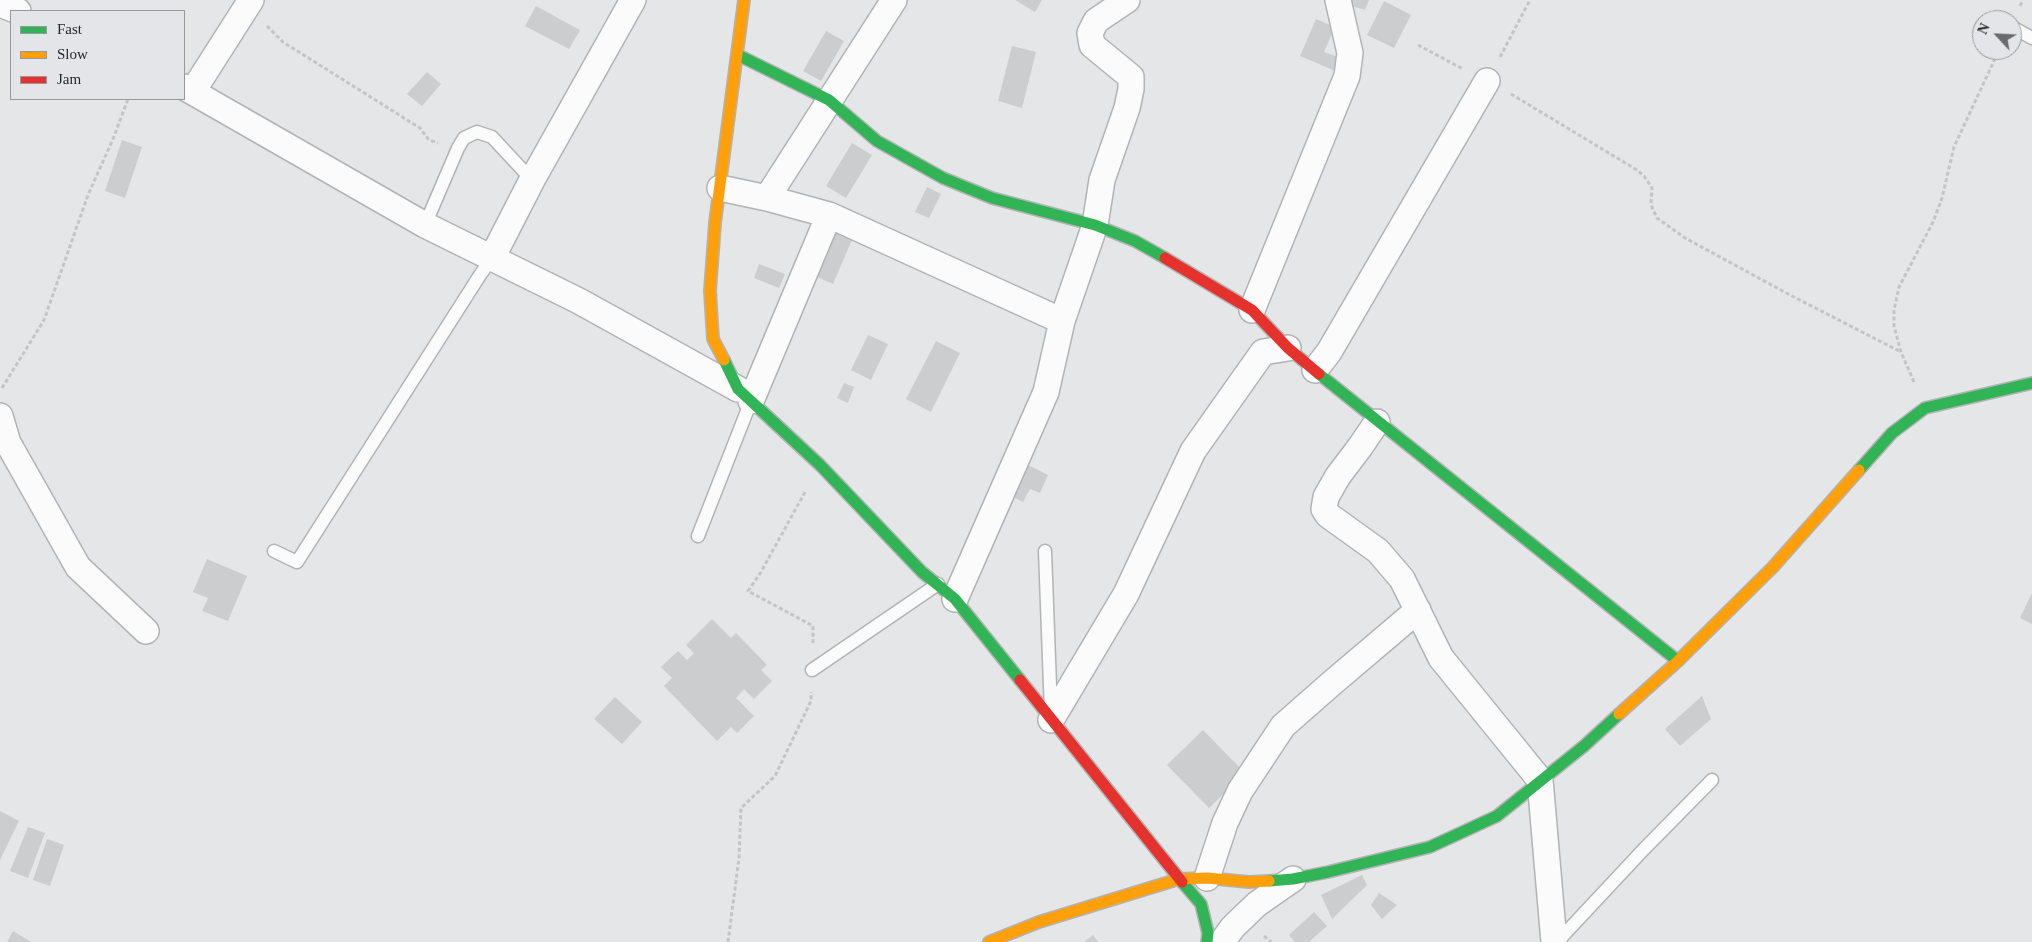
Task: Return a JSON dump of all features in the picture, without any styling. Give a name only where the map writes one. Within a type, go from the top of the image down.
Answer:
[{"type":"street","points":[[492,258],[532,180],[633,0]]},
{"type":"street","points":[[744,0],[715,223],[710,291],[713,339],[745,395]]},
{"type":"street","points":[[768,198],[894,0]]},
{"type":"street","points":[[947,592],[1046,392],[1062,322],[1095,226],[1102,180],[1127,108],[1131,89],[1131,77],[1092,45],[1090,33],[1096,20],[1127,0]]},
{"type":"street","points":[[1252,310],[1347,76],[1350,53],[1338,0]]},
{"type":"street","points":[[0,4],[15,10]]},
{"type":"street","points":[[249,4],[188,89],[425,225],[579,301],[745,395],[820,465],[922,572],[947,592],[1201,904],[1208,933],[1208,942]]},
{"type":"street","points":[[738,55],[829,100],[877,142],[943,178],[992,198],[1095,226],[1135,241],[1252,310],[1288,348],[1376,422],[1678,660]]},
{"type":"street","points":[[1315,370],[1329,352],[1487,81]]},
{"type":"street","points":[[720,188],[768,198],[828,215],[1062,322]]},
{"type":"street","points":[[745,395],[828,215]]},
{"type":"street","points":[[1052,720],[1126,594],[1193,451],[1263,352],[1288,348]]},
{"type":"street","points":[[989,942],[1040,922],[1179,879],[1207,878],[1249,882],[1293,879],[1430,847],[1497,816],[1584,746],[1678,660],[1773,567],[1892,433],[1924,408],[2032,383]]},
{"type":"street","points":[[0,416],[8,443],[78,567],[146,631]]},
{"type":"street","points":[[1376,422],[1338,476],[1326,497],[1324,509],[1328,515],[1378,551],[1402,579],[1441,658],[1540,780],[1556,942]]},
{"type":"street","points":[[1207,878],[1225,824],[1240,791],[1283,726],[1418,610]]},
{"type":"street","points":[[1222,942],[1233,927],[1257,904],[1293,879]]},
{"type":"lane","points":[[425,225],[458,148],[464,138],[478,132],[492,137],[532,180]]},
{"type":"lane","points":[[274,551],[297,562],[492,258]]},
{"type":"lane","points":[[698,536],[745,395]]},
{"type":"lane","points":[[1045,551],[1052,720]]},
{"type":"lane","points":[[812,670],[947,592]]},
{"type":"lane","points":[[1556,942],[1712,780]]},
{"type":"path","points":[[1487,81],[1530,0]]},
{"type":"path","points":[[249,4],[283,42],[420,128],[429,140],[458,148]]},
{"type":"path","points":[[1418,45],[1525,101],[1637,170],[1644,176],[1652,188],[1651,204],[1657,218],[1685,238],[1901,352]]},
{"type":"path","points":[[1924,408],[1901,352],[1894,326],[1894,310],[1899,287],[1933,222],[1944,190],[1954,147],[1994,60]]},
{"type":"path","points":[[0,391],[44,320],[88,195],[114,139],[128,100]]},
{"type":"path","points":[[728,942],[739,858],[741,808],[775,776],[811,701],[814,626],[748,591],[761,572],[820,465]]},
{"type":"building","points":[[1015,0],[1042,0],[1035,12]]},
{"type":"building","points":[[1346,0],[1369,0],[1365,10],[1345,4]]},
{"type":"building","points":[[1384,1],[1411,15],[1394,48],[1367,35]]},
{"type":"building","points":[[536,6],[580,30],[569,49],[525,26]]},
{"type":"building","points":[[1316,19],[1335,27],[1324,52],[1340,58],[1340,73],[1300,56]]},
{"type":"building","points":[[826,31],[844,41],[821,81],[803,71]]},
{"type":"building","points":[[1012,46],[1036,52],[1022,108],[998,101]]},
{"type":"building","points":[[427,72],[441,84],[422,106],[407,94]]},
{"type":"building","points":[[122,140],[142,147],[125,198],[105,191]]},
{"type":"building","points":[[852,143],[872,155],[846,198],[826,186]]},
{"type":"building","points":[[927,187],[941,194],[929,218],[915,212]]},
{"type":"building","points":[[836,233],[852,240],[833,284],[817,277]]},
{"type":"building","points":[[759,264],[785,274],[779,288],[754,278]]},
{"type":"building","points":[[868,335],[888,344],[871,380],[851,370]]},
{"type":"building","points":[[936,341],[960,353],[931,412],[906,399]]},
{"type":"building","points":[[844,383],[854,387],[848,403],[837,398]]},
{"type":"building","points":[[1024,463],[1048,475],[1040,493],[1030,489],[1023,502],[1009,495]]},
{"type":"building","points":[[207,559],[247,576],[228,621],[202,611],[208,598],[193,592]]},
{"type":"building","points":[[2032,593],[2032,624],[2020,618]]},
{"type":"building","points":[[712,619],[731,638],[736,633],[767,665],[761,670],[772,681],[754,699],[744,689],[736,698],[754,716],[737,733],[731,727],[717,741],[664,686],[672,678],[661,667],[678,651],[687,660],[694,653],[686,645]]},
{"type":"building","points":[[1702,696],[1711,719],[1680,746],[1665,729]]},
{"type":"building","points":[[615,697],[642,722],[622,744],[594,719]]},
{"type":"building","points":[[1203,730],[1245,773],[1209,808],[1167,765]]},
{"type":"building","points":[[0,811],[19,821],[0,860]]},
{"type":"building","points":[[28,827],[45,833],[28,878],[10,871]]},
{"type":"building","points":[[47,839],[64,845],[50,886],[33,880]]},
{"type":"building","points":[[1362,875],[1367,885],[1332,919],[1321,895]]},
{"type":"building","points":[[1379,893],[1397,905],[1382,919],[1371,905]]},
{"type":"building","points":[[1314,912],[1327,926],[1309,942],[1295,942],[1289,935]]},
{"type":"building","points":[[13,931],[31,942],[7,942]]},
{"type":"building","points":[[1093,935],[1098,942],[1084,942]]},
{"type":"traffic: fast","points":[[738,55],[829,100],[877,141],[943,178],[992,198],[1095,225],[1135,241],[1165,258]]},
{"type":"traffic: fast","points":[[724,360],[738,389],[820,465],[922,572],[955,599],[1020,680]]},
{"type":"traffic: fast","points":[[1319,374],[1678,661]]},
{"type":"traffic: fast","points":[[1859,470],[1892,433],[1925,408],[2032,383]]},
{"type":"traffic: fast","points":[[1269,881],[1293,879],[1328,872],[1430,847],[1497,816],[1584,746],[1619,714]]},
{"type":"traffic: fast","points":[[1182,882],[1201,904],[1208,933],[1207,942]]},
{"type":"traffic: slow","points":[[724,360],[713,339],[710,291],[715,223],[744,0]]},
{"type":"traffic: slow","points":[[1619,714],[1678,661],[1773,567],[1859,470]]},
{"type":"traffic: slow","points":[[989,942],[1039,922],[1179,879],[1207,878],[1249,882],[1269,881]]},
{"type":"traffic: jam","points":[[1165,258],[1252,310],[1288,348],[1319,374]]},
{"type":"traffic: jam","points":[[1020,680],[1182,882]]}]
